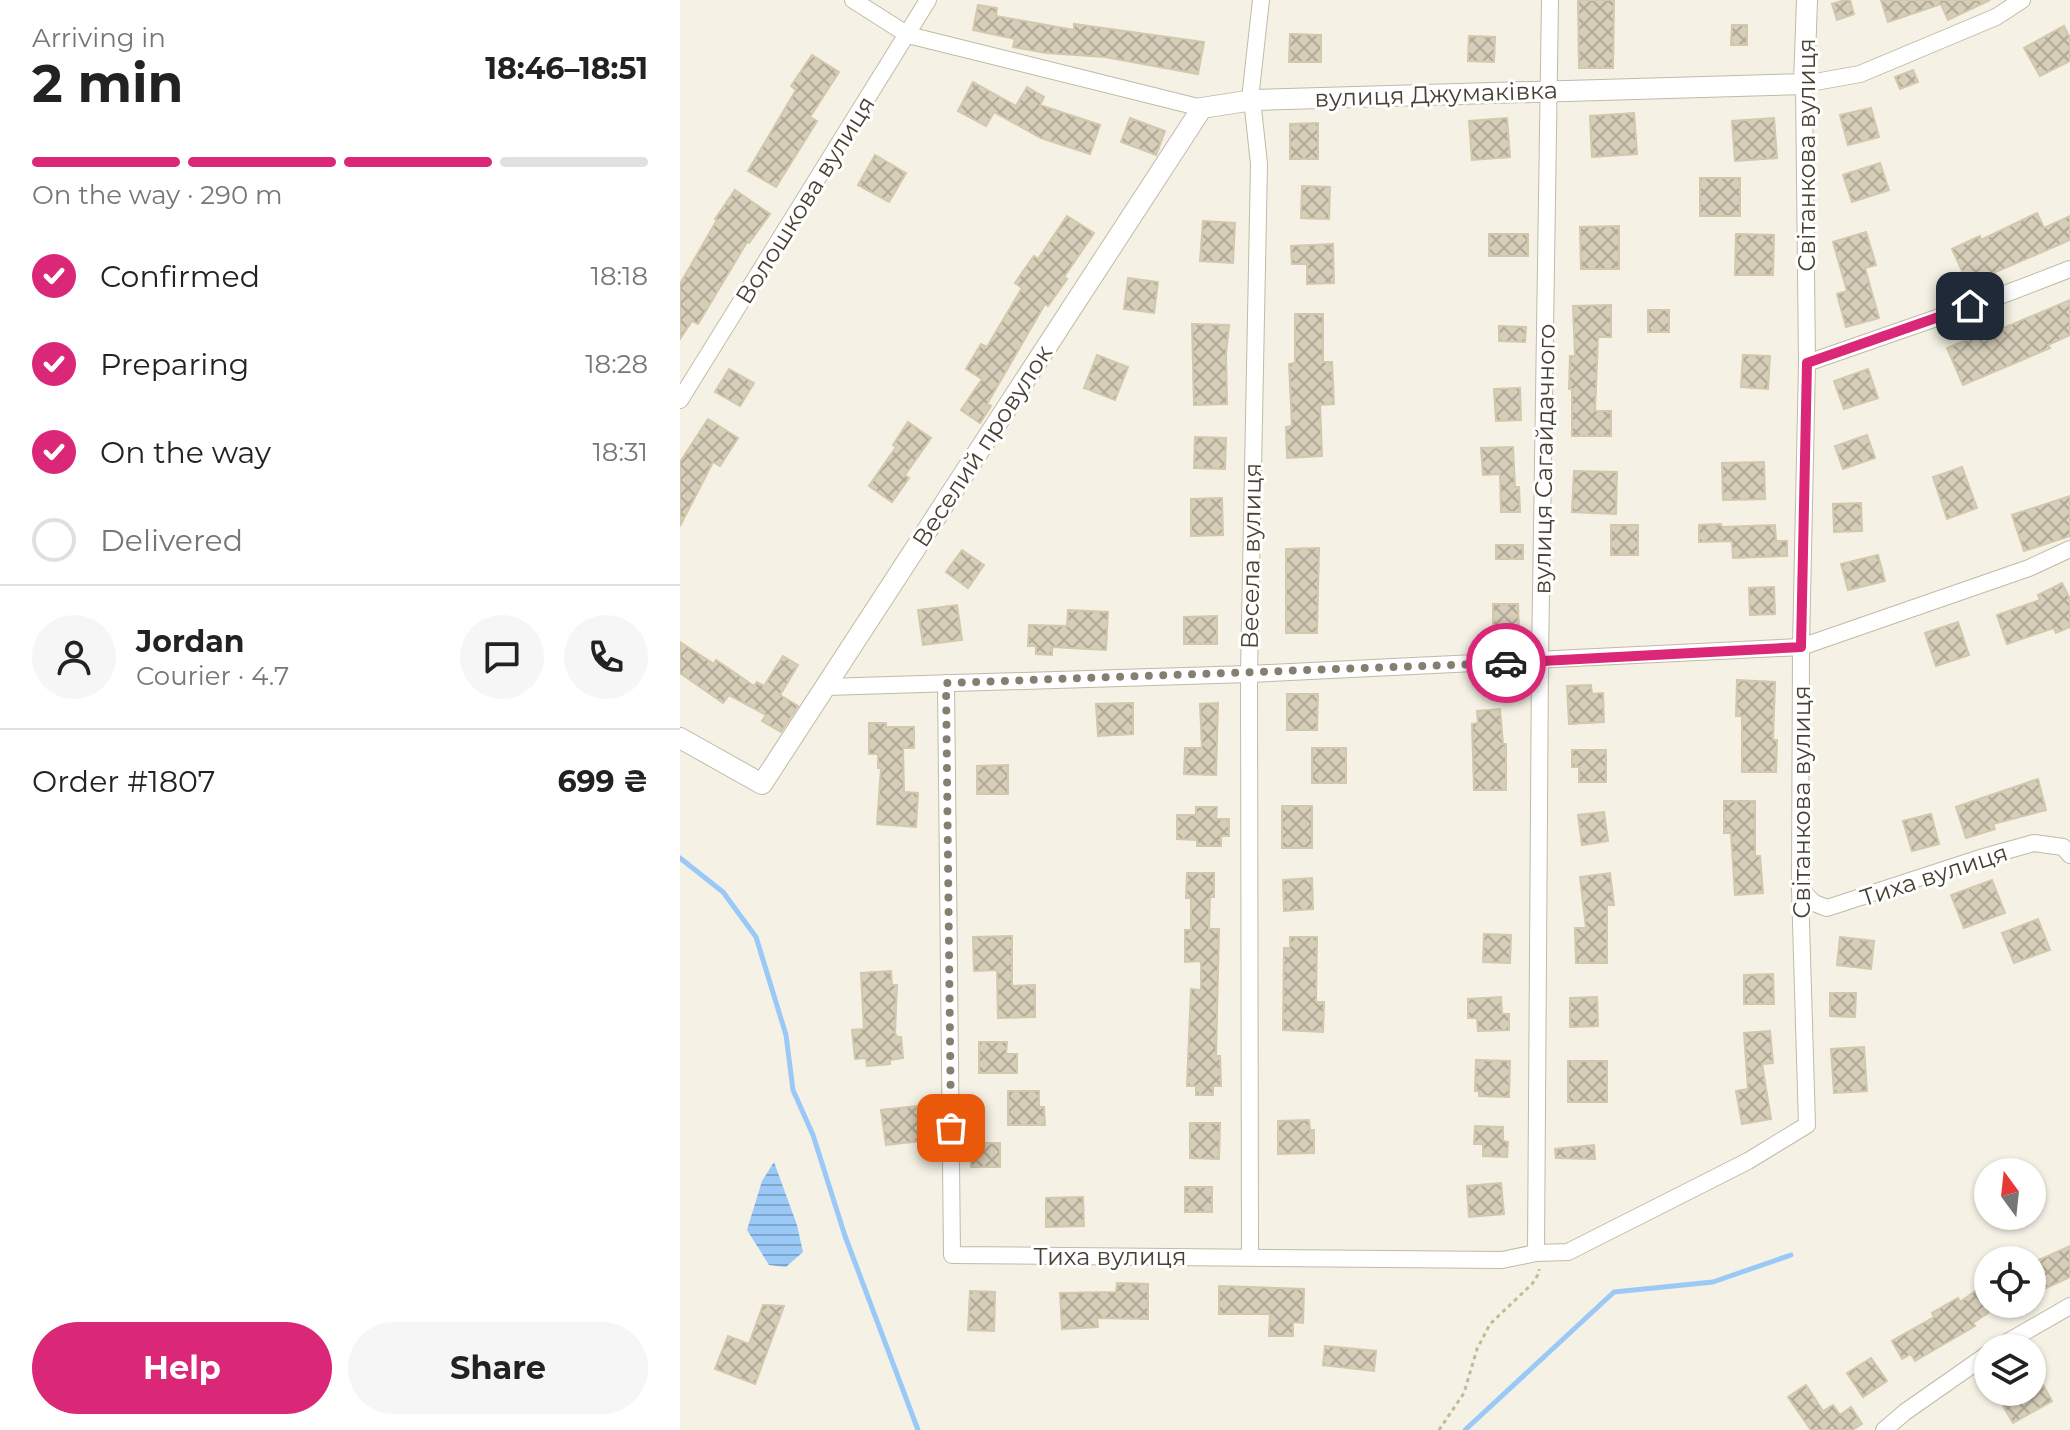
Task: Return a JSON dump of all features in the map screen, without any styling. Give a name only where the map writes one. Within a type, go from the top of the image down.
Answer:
[{"type":"street","name":"вулиця Джумаківка","points":[[853,0],[908,35],[1202,108],[1253,100],[1804,84],[1860,74],[1996,17],[2022,0]]},
{"type":"street","name":"Волошкова вулиця","points":[[680,400],[928,0]]},
{"type":"street","name":"Весела вулиця","points":[[1250,1256],[1249,674],[1259,164],[1251,90],[1261,0]]},
{"type":"street","name":"вулиця Сагайдачного","points":[[1536,1253],[1540,661],[1550,0]]},
{"type":"street","name":"Світанкова вулиця","points":[[1807,0],[1804,84],[1807,363],[1800,889],[1807,1125]]},
{"type":"street","name":"Веселий провулок","points":[[680,738],[762,784],[1202,108]]},
{"type":"street","points":[[1807,363],[2070,269]]},
{"type":"street","points":[[826,687],[1249,674],[1801,647],[2029,568],[2070,549]]},
{"type":"street","name":"Тиха вулиця","points":[[946,683],[952,1255],[1502,1260],[1536,1253],[1568,1252],[1748,1161],[1807,1125]]},
{"type":"street","name":"Тиха вулиця","points":[[1800,889],[1814,903],[1827,908],[2034,843],[2063,847],[2070,855]]},
{"type":"street","points":[[2021,1334],[2070,1306]]},
{"type":"street","points":[[1884,1430],[1974,1364]]},
{"type":"path","points":[[1439,1430],[1464,1393],[1477,1349],[1490,1324],[1532,1284],[1539,1273],[1536,1253]]},
{"type":"water","points":[[774,1162],[797,1225],[803,1252],[786,1267],[769,1265],[747,1230],[762,1181]]},
{"type":"building","points":[[1578,0],[1614,0],[1613,68],[1579,68]]},
{"type":"building","points":[[1850,0],[1854,14],[1837,20],[1832,4]]},
{"type":"building","points":[[1881,0],[1990,0],[1948,20],[1941,4],[1888,22]]},
{"type":"building","points":[[978,5],[997,8],[996,16],[1074,30],[1074,24],[1204,42],[1198,74],[1105,57],[1013,47],[1015,39],[973,30]]},
{"type":"building","points":[[1732,25],[1747,25],[1747,45],[1731,45]]},
{"type":"building","points":[[2064,26],[2070,38],[2070,61],[2040,76],[2024,48]]},
{"type":"building","points":[[1290,34],[1321,35],[1321,62],[1289,62]]},
{"type":"building","points":[[1469,36],[1495,37],[1494,62],[1468,61]]},
{"type":"building","points":[[812,55],[839,72],[810,117],[817,121],[776,187],[748,171],[796,90],[791,86]]},
{"type":"building","points":[[1913,70],[1918,82],[1900,89],[1895,77]]},
{"type":"building","points":[[973,82],[1016,106],[1027,87],[1044,97],[1040,105],[1100,125],[1090,154],[1041,138],[994,112],[986,126],[958,111]]},
{"type":"building","points":[[1871,108],[1879,137],[1848,145],[1840,115]]},
{"type":"building","points":[[1634,113],[1637,154],[1592,157],[1590,116]]},
{"type":"building","points":[[1130,118],[1165,131],[1156,155],[1121,142]]},
{"type":"building","points":[[1507,118],[1510,157],[1472,160],[1469,121]]},
{"type":"building","points":[[1774,118],[1777,158],[1735,161],[1732,121]]},
{"type":"building","points":[[1318,123],[1318,159],[1290,159],[1290,124]]},
{"type":"building","points":[[875,155],[906,173],[889,202],[858,185]]},
{"type":"building","points":[[1880,163],[1889,190],[1852,202],[1843,175]]},
{"type":"building","points":[[1700,178],[1740,178],[1740,216],[1700,216]]},
{"type":"building","points":[[1302,186],[1330,187],[1329,219],[1301,218]]},
{"type":"building","points":[[735,190],[770,214],[747,242],[698,324],[692,321],[680,339],[680,284],[715,219]]},
{"type":"building","points":[[2037,213],[2044,228],[2070,216],[2070,240],[1968,284],[1952,249],[1980,236],[1981,240]]},
{"type":"building","points":[[1067,216],[1094,233],[1064,277],[1067,279],[1048,306],[1045,304],[987,404],[991,406],[980,423],[961,410],[982,379],[966,369],[981,344],[987,347],[1022,288],[1015,283],[1034,256],[1038,259]]},
{"type":"building","points":[[1203,221],[1235,223],[1233,263],[1200,261]]},
{"type":"building","points":[[1619,226],[1619,269],[1581,269],[1580,227]]},
{"type":"building","points":[[1866,232],[1876,265],[1865,268],[1879,318],[1846,327],[1837,294],[1847,291],[1833,242]]},
{"type":"building","points":[[1489,234],[1528,234],[1528,256],[1489,256]]},
{"type":"building","points":[[1736,234],[1774,235],[1773,275],[1735,275]]},
{"type":"building","points":[[1333,244],[1334,283],[1307,284],[1307,264],[1292,264],[1291,246]]},
{"type":"building","points":[[1128,278],[1158,282],[1154,313],[1124,309]]},
{"type":"building","points":[[2070,300],[2070,335],[2048,345],[2050,348],[1963,385],[1947,348],[1978,335],[1980,338]]},
{"type":"building","points":[[1611,305],[1611,337],[1598,337],[1595,411],[1611,411],[1611,436],[1572,436],[1572,389],[1569,389],[1570,356],[1575,356],[1573,306]]},
{"type":"building","points":[[1648,310],[1669,310],[1669,332],[1648,332]]},
{"type":"building","points":[[1295,314],[1323,314],[1323,362],[1332,362],[1334,404],[1320,405],[1322,456],[1287,458],[1286,427],[1292,426],[1289,364],[1295,363]]},
{"type":"building","points":[[1192,324],[1229,325],[1227,404],[1194,405]]},
{"type":"building","points":[[1499,326],[1526,327],[1525,342],[1499,341]]},
{"type":"building","points":[[1097,355],[1128,367],[1115,400],[1084,388]]},
{"type":"building","points":[[1743,355],[1770,356],[1768,389],[1741,387]]},
{"type":"building","points":[[729,369],[754,383],[740,406],[715,392]]},
{"type":"building","points":[[1868,369],[1878,398],[1844,409],[1834,381]]},
{"type":"building","points":[[1520,388],[1521,420],[1496,421],[1494,389]]},
{"type":"building","points":[[708,419],[738,438],[720,466],[713,462],[680,526],[680,462]]},
{"type":"building","points":[[908,422],[931,438],[905,475],[909,478],[892,502],[869,486],[896,447],[893,445]]},
{"type":"building","points":[[1867,435],[1875,458],[1843,469],[1835,446]]},
{"type":"building","points":[[1195,437],[1226,438],[1225,469],[1194,468]]},
{"type":"building","points":[[1513,447],[1520,512],[1501,512],[1500,474],[1483,475],[1481,448]]},
{"type":"building","points":[[1764,462],[1765,499],[1723,500],[1722,463]]},
{"type":"building","points":[[1962,467],[1977,508],[1947,519],[1933,477]]},
{"type":"building","points":[[1574,471],[1617,472],[1616,514],[1572,512]]},
{"type":"building","points":[[2070,496],[2070,536],[2024,551],[2012,515]]},
{"type":"building","points":[[1222,498],[1223,535],[1191,536],[1191,499]]},
{"type":"building","points":[[1861,503],[1862,531],[1834,532],[1833,504]]},
{"type":"building","points":[[1721,524],[1722,527],[1775,525],[1776,541],[1787,541],[1787,556],[1733,558],[1732,541],[1699,542],[1699,525]]},
{"type":"building","points":[[1611,525],[1638,525],[1638,555],[1611,555]]},
{"type":"building","points":[[1496,545],[1523,545],[1523,559],[1496,559]]},
{"type":"building","points":[[1319,548],[1317,633],[1286,633],[1286,549]]},
{"type":"building","points":[[962,550],[984,565],[968,588],[946,572]]},
{"type":"building","points":[[1878,555],[1885,581],[1848,590],[1841,564]]},
{"type":"building","points":[[2062,583],[2070,599],[2070,627],[2056,633],[2054,628],[2007,644],[1997,615],[2040,600],[2038,595]]},
{"type":"building","points":[[1774,587],[1775,614],[1750,615],[1749,588]]},
{"type":"building","points":[[1493,604],[1518,604],[1519,632],[1493,632]]},
{"type":"building","points":[[957,605],[962,640],[923,645],[918,610]]},
{"type":"building","points":[[1068,610],[1108,612],[1106,650],[1052,647],[1052,655],[1036,654],[1036,646],[1028,646],[1029,625],[1067,626]]},
{"type":"building","points":[[1217,616],[1217,644],[1184,644],[1184,617]]},
{"type":"building","points":[[1958,622],[1969,655],[1936,666],[1925,633]]},
{"type":"building","points":[[680,642],[714,664],[716,660],[754,686],[757,682],[764,686],[783,656],[798,665],[780,695],[798,706],[781,732],[762,721],[766,715],[729,695],[723,703],[680,673]]},
{"type":"building","points":[[1737,680],[1775,682],[1773,740],[1777,740],[1776,772],[1742,772],[1742,716],[1736,716]]},
{"type":"building","points":[[1591,685],[1592,694],[1603,693],[1604,722],[1569,724],[1567,686]]},
{"type":"building","points":[[1287,694],[1318,694],[1317,730],[1287,730]]},
{"type":"building","points":[[1133,703],[1133,734],[1098,736],[1096,704]]},
{"type":"building","points":[[1218,703],[1216,775],[1184,774],[1185,748],[1202,748],[1200,704]]},
{"type":"building","points":[[1500,709],[1503,744],[1506,744],[1506,790],[1474,790],[1472,724],[1478,723],[1477,711]]},
{"type":"building","points":[[869,723],[886,723],[886,727],[914,727],[914,748],[903,748],[904,792],[918,793],[916,827],[877,824],[881,768],[878,768],[878,754],[869,754]]},
{"type":"building","points":[[1312,748],[1346,748],[1346,783],[1312,783]]},
{"type":"building","points":[[1572,750],[1606,750],[1606,782],[1579,782],[1579,767],[1572,767]]},
{"type":"building","points":[[1008,765],[1008,794],[977,794],[977,766]]},
{"type":"building","points":[[2038,779],[2046,810],[1993,824],[1995,829],[1966,838],[1956,807]]},
{"type":"building","points":[[1724,801],[1755,801],[1755,856],[1760,856],[1763,893],[1735,895],[1731,833],[1724,833]]},
{"type":"building","points":[[1282,806],[1312,806],[1312,848],[1282,848]]},
{"type":"building","points":[[1196,807],[1217,807],[1216,819],[1229,819],[1229,836],[1221,836],[1221,846],[1197,846],[1197,840],[1177,839],[1177,815],[1196,815]]},
{"type":"building","points":[[1604,812],[1608,841],[1582,845],[1578,815]]},
{"type":"building","points":[[1931,814],[1939,844],[1912,851],[1903,821]]},
{"type":"building","points":[[1187,873],[1214,873],[1209,929],[1219,929],[1216,1056],[1220,1056],[1221,1086],[1213,1086],[1213,1095],[1196,1095],[1196,1086],[1187,1086],[1191,989],[1201,990],[1201,961],[1185,962],[1185,930],[1191,930],[1191,898],[1186,898]]},
{"type":"building","points":[[1610,873],[1614,905],[1607,905],[1607,963],[1576,963],[1575,928],[1586,928],[1580,877]]},
{"type":"building","points":[[1312,878],[1313,909],[1284,911],[1283,880]]},
{"type":"building","points":[[1992,880],[2005,913],[1964,928],[1951,895]]},
{"type":"building","points":[[2038,919],[2050,950],[2014,963],[2002,933]]},
{"type":"building","points":[[1484,934],[1511,935],[1510,963],[1483,962]]},
{"type":"building","points":[[1012,936],[1012,986],[1035,985],[1035,1017],[998,1018],[997,970],[974,971],[973,937]]},
{"type":"building","points":[[1290,937],[1317,937],[1316,1002],[1324,1002],[1323,1032],[1283,1030],[1284,948],[1290,948]]},
{"type":"building","points":[[1840,937],[1874,941],[1871,969],[1837,965]]},
{"type":"building","points":[[891,971],[892,985],[897,985],[895,1033],[901,1037],[903,1058],[890,1060],[890,1064],[867,1066],[866,1058],[855,1059],[852,1030],[864,1029],[861,973]]},
{"type":"building","points":[[1773,974],[1774,1004],[1744,1004],[1744,975]]},
{"type":"building","points":[[1830,993],[1856,993],[1855,1017],[1830,1016]]},
{"type":"building","points":[[1501,997],[1502,1014],[1509,1014],[1509,1030],[1478,1031],[1477,1018],[1468,1018],[1468,999]]},
{"type":"building","points":[[1597,997],[1598,1026],[1570,1027],[1570,998]]},
{"type":"building","points":[[1770,1031],[1773,1063],[1762,1064],[1771,1119],[1742,1124],[1736,1091],[1748,1089],[1744,1033]]},
{"type":"building","points":[[979,1042],[1007,1042],[1006,1054],[1017,1054],[1017,1073],[979,1073]]},
{"type":"building","points":[[1864,1047],[1867,1091],[1834,1093],[1831,1049]]},
{"type":"building","points":[[1476,1060],[1510,1061],[1509,1097],[1479,1096],[1479,1091],[1475,1091]]},
{"type":"building","points":[[1568,1061],[1607,1061],[1607,1102],[1568,1102]]},
{"type":"building","points":[[1008,1091],[1039,1091],[1039,1107],[1044,1107],[1045,1125],[1008,1125]]},
{"type":"building","points":[[917,1106],[921,1141],[886,1145],[881,1110]]},
{"type":"building","points":[[1309,1120],[1310,1130],[1314,1130],[1314,1153],[1278,1154],[1278,1121]]},
{"type":"building","points":[[1190,1123],[1220,1123],[1219,1159],[1190,1158]]},
{"type":"building","points":[[1475,1126],[1503,1127],[1503,1141],[1508,1142],[1507,1157],[1483,1156],[1483,1144],[1474,1144]]},
{"type":"building","points":[[971,1143],[1000,1143],[1000,1167],[971,1167]]},
{"type":"building","points":[[1594,1145],[1595,1159],[1556,1158],[1555,1149]]},
{"type":"building","points":[[1501,1183],[1504,1214],[1469,1217],[1467,1186]]},
{"type":"building","points":[[1185,1187],[1212,1187],[1212,1212],[1185,1212]]},
{"type":"building","points":[[1083,1197],[1084,1226],[1046,1227],[1046,1198]]},
{"type":"building","points":[[2070,1246],[2070,1277],[2046,1288],[2046,1257]]},
{"type":"building","points":[[1117,1283],[1148,1284],[1148,1319],[1097,1318],[1098,1327],[1062,1329],[1060,1293],[1116,1292]]},
{"type":"building","points":[[1219,1286],[1304,1289],[1303,1323],[1293,1322],[1293,1336],[1269,1336],[1270,1314],[1219,1314]]},
{"type":"building","points":[[970,1291],[995,1292],[994,1331],[968,1330]]},
{"type":"building","points":[[1974,1292],[1974,1318],[1980,1318],[1973,1323],[1975,1326],[1915,1361],[1911,1354],[1902,1359],[1892,1341],[1934,1317],[1932,1313],[1958,1298],[1960,1302]]},
{"type":"building","points":[[763,1305],[784,1306],[755,1384],[715,1369],[728,1336],[749,1344]]},
{"type":"building","points":[[1325,1346],[1376,1351],[1374,1371],[1323,1365]]},
{"type":"building","points":[[1871,1358],[1887,1381],[1863,1397],[1847,1373]]},
{"type":"building","points":[[1806,1385],[1823,1411],[1833,1405],[1840,1415],[1851,1407],[1862,1424],[1852,1430],[1811,1430],[1788,1397]]},
{"type":"building","points":[[2046,1390],[2052,1401],[2046,1404]]},
{"type":"building","points":[[2003,1406],[2043,1406],[2013,1423]]},
{"type":"waterway","points":[[680,858],[723,892],[756,937],[786,1035],[793,1090],[813,1135],[845,1236],[918,1430]]},
{"type":"waterway","points":[[1465,1430],[1614,1292],[1713,1282],[1791,1255]]},
{"type":"way so far","points":[[951,1128],[946,683],[1506,663]]},
{"type":"route","points":[[1506,663],[1801,647],[1807,363],[1970,306]]}]
